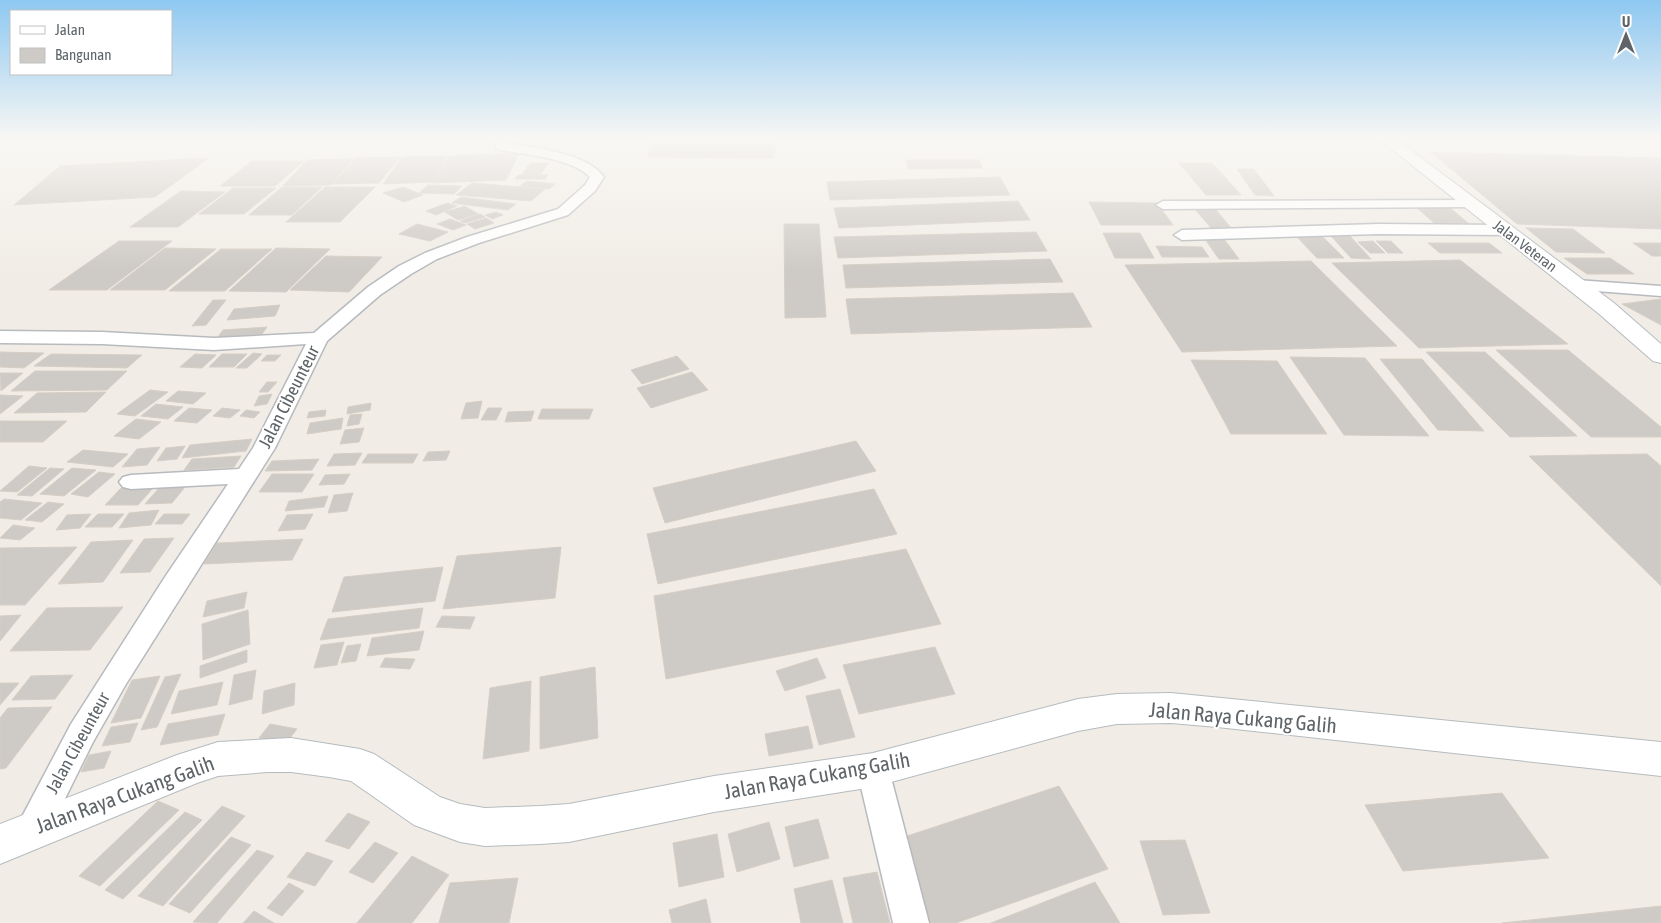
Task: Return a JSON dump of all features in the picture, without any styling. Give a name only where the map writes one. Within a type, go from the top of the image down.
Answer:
[{"type":"main road","name":"Jalan Veteran","points":[[1441,182],[1576,285],[1661,356]]},
{"type":"main road","name":"Jalan Raya Cukang Galih","points":[[16,837],[191,767],[218,759],[291,755],[360,766],[428,812],[460,823],[485,827],[569,823],[714,794],[873,770],[1078,715],[1117,710],[1171,708],[1217,711],[1661,759]]},
{"type":"street","name":"Jalan Cibeunteur","points":[[16,837],[174,584],[264,448],[318,338],[374,291],[405,270],[473,240],[563,212],[590,188],[593,182]]},
{"type":"street","points":[[1163,205],[1469,204]]},
{"type":"street","points":[[1182,235],[1369,230],[1505,230]]},
{"type":"street","points":[[1576,285],[1661,291]]},
{"type":"street","points":[[0,337],[110,338],[214,344],[318,338]]},
{"type":"street","points":[[131,482],[247,476]]},
{"type":"street","points":[[873,770],[911,923]]},
{"type":"building","points":[[41,182],[176,182],[155,197],[14,205]]},
{"type":"building","points":[[225,182],[280,182],[275,186],[220,186]]},
{"type":"building","points":[[287,182],[333,182],[331,185],[283,186]]},
{"type":"building","points":[[335,182],[380,182],[379,183],[333,184]]},
{"type":"building","points":[[384,182],[430,182],[383,184]]},
{"type":"building","points":[[525,182],[555,184],[549,189],[520,186]]},
{"type":"building","points":[[827,182],[1003,182],[1010,195],[830,200]]},
{"type":"building","points":[[1195,182],[1229,182],[1241,195],[1206,195]]},
{"type":"building","points":[[1246,182],[1264,182],[1274,196],[1255,195]]},
{"type":"building","points":[[1467,182],[1661,182],[1661,229],[1517,224]]},
{"type":"building","points":[[472,183],[545,189],[531,201],[456,195]]},
{"type":"building","points":[[428,185],[462,186],[454,194],[419,193]]},
{"type":"building","points":[[282,187],[322,187],[292,215],[249,215]]},
{"type":"building","points":[[325,187],[375,187],[340,222],[286,222]]},
{"type":"building","points":[[403,187],[423,195],[404,202],[383,193]]},
{"type":"building","points":[[233,188],[276,188],[244,214],[199,214]]},
{"type":"building","points":[[181,191],[225,192],[178,227],[130,227]]},
{"type":"building","points":[[461,197],[516,204],[508,210],[452,203]]},
{"type":"building","points":[[1018,201],[1030,220],[839,228],[834,208]]},
{"type":"building","points":[[1089,202],[1157,203],[1173,225],[1101,225]]},
{"type":"building","points":[[447,203],[457,206],[436,215],[426,211]]},
{"type":"building","points":[[465,206],[478,214],[458,220],[445,212]]},
{"type":"building","points":[[1213,206],[1232,229],[1212,229],[1193,207]]},
{"type":"building","points":[[1415,206],[1448,206],[1468,223],[1434,223]]},
{"type":"building","points":[[496,212],[503,215],[492,219],[485,215]]},
{"type":"building","points":[[480,214],[485,217],[465,223],[460,221]]},
{"type":"building","points":[[486,218],[494,223],[475,229],[467,224]]},
{"type":"building","points":[[450,219],[466,225],[453,230],[437,224]]},
{"type":"building","points":[[417,224],[448,232],[430,241],[399,234]]},
{"type":"building","points":[[784,224],[819,224],[826,317],[785,318]]},
{"type":"building","points":[[1526,228],[1573,229],[1605,253],[1556,252]]},
{"type":"building","points":[[1036,232],[1047,251],[838,258],[834,237]]},
{"type":"building","points":[[1103,233],[1140,233],[1154,258],[1115,258]]},
{"type":"building","points":[[1202,235],[1221,235],[1239,259],[1219,259]]},
{"type":"building","points":[[1296,236],[1322,236],[1344,258],[1317,258]]},
{"type":"building","points":[[1331,236],[1350,236],[1371,259],[1351,258]]},
{"type":"building","points":[[119,241],[172,241],[107,290],[49,290]]},
{"type":"building","points":[[1373,241],[1385,253],[1370,253],[1358,242]]},
{"type":"building","points":[[1376,241],[1391,241],[1403,253],[1388,253]]},
{"type":"building","points":[[1428,243],[1489,243],[1502,253],[1440,253]]},
{"type":"building","points":[[1633,243],[1661,243],[1661,256],[1652,256]]},
{"type":"building","points":[[1156,246],[1202,247],[1209,257],[1162,257]]},
{"type":"building","points":[[165,248],[216,249],[165,290],[110,290]]},
{"type":"building","points":[[276,248],[330,249],[286,292],[229,291]]},
{"type":"building","points":[[221,249],[272,249],[225,291],[169,291]]},
{"type":"building","points":[[326,256],[382,257],[349,292],[290,290]]},
{"type":"building","points":[[1564,258],[1610,258],[1634,274],[1587,274]]},
{"type":"building","points":[[1050,259],[1063,282],[846,288],[843,265]]},
{"type":"building","points":[[1460,260],[1568,344],[1419,348],[1332,263]]},
{"type":"building","points":[[1311,261],[1397,346],[1182,352],[1125,265]]},
{"type":"building","points":[[1073,293],[1092,327],[851,334],[846,299]]},
{"type":"building","points":[[1661,299],[1661,325],[1622,304]]},
{"type":"building","points":[[213,300],[226,300],[206,325],[192,326]]},
{"type":"building","points":[[280,305],[275,316],[227,320],[234,309]]},
{"type":"building","points":[[267,327],[262,334],[218,337],[223,330]]},
{"type":"building","points":[[1496,350],[1568,350],[1661,427],[1661,437],[1591,437]]},
{"type":"building","points":[[0,352],[44,353],[24,368],[0,367]]},
{"type":"building","points":[[1426,352],[1485,352],[1577,436],[1510,437]]},
{"type":"building","points":[[253,353],[262,354],[247,368],[236,368]]},
{"type":"building","points":[[51,354],[142,355],[127,368],[34,366]]},
{"type":"building","points":[[195,354],[216,355],[202,368],[180,367]]},
{"type":"building","points":[[222,354],[247,354],[234,367],[209,367]]},
{"type":"building","points":[[267,355],[281,355],[275,361],[261,361]]},
{"type":"building","points":[[677,356],[689,369],[642,384],[631,370]]},
{"type":"building","points":[[1290,357],[1365,358],[1429,436],[1344,435]]},
{"type":"building","points":[[1380,359],[1422,359],[1484,431],[1438,430]]},
{"type":"building","points":[[1191,360],[1277,361],[1327,434],[1231,434]]},
{"type":"building","points":[[35,371],[127,371],[107,390],[11,391]]},
{"type":"building","points":[[692,372],[708,390],[651,408],[637,388]]},
{"type":"building","points":[[0,373],[23,373],[1,391]]},
{"type":"building","points":[[267,382],[277,382],[268,392],[259,392]]},
{"type":"building","points":[[150,390],[168,392],[135,416],[117,414]]},
{"type":"building","points":[[178,391],[206,393],[193,404],[166,401]]},
{"type":"building","points":[[106,392],[86,412],[14,413],[37,393]]},
{"type":"building","points":[[272,394],[267,404],[254,406],[259,396]]},
{"type":"building","points":[[0,395],[23,396],[0,414]]},
{"type":"building","points":[[482,401],[478,418],[461,419],[466,403]]},
{"type":"building","points":[[371,403],[370,410],[347,414],[348,407]]},
{"type":"building","points":[[156,404],[183,407],[168,419],[141,416]]},
{"type":"building","points":[[189,408],[212,410],[197,423],[174,421]]},
{"type":"building","points":[[222,408],[240,410],[230,418],[213,416]]},
{"type":"building","points":[[488,408],[502,408],[496,420],[481,420]]},
{"type":"building","points":[[542,409],[593,409],[589,419],[538,419]]},
{"type":"building","points":[[246,410],[260,412],[254,418],[240,416]]},
{"type":"building","points":[[326,410],[325,416],[307,418],[309,412]]},
{"type":"building","points":[[534,411],[531,421],[505,422],[508,412]]},
{"type":"building","points":[[362,414],[359,424],[347,426],[350,415]]},
{"type":"building","points":[[343,418],[341,429],[307,434],[310,423]]},
{"type":"building","points":[[136,419],[161,422],[139,439],[114,436]]},
{"type":"building","points":[[0,421],[67,421],[43,442],[0,442]]},
{"type":"building","points":[[364,428],[359,442],[340,444],[345,430]]},
{"type":"building","points":[[252,439],[246,451],[182,458],[190,445]]},
{"type":"building","points":[[856,441],[876,471],[665,523],[653,488]]},
{"type":"building","points":[[185,446],[177,459],[157,461],[166,448]]},
{"type":"building","points":[[160,447],[147,465],[122,467],[137,449]]},
{"type":"building","points":[[83,450],[128,454],[113,467],[67,462]]},
{"type":"building","points":[[450,451],[446,460],[423,461],[428,452]]},
{"type":"building","points":[[362,453],[355,465],[327,466],[334,454]]},
{"type":"building","points":[[368,454],[418,454],[413,463],[362,463]]},
{"type":"building","points":[[1647,454],[1661,466],[1661,586],[1529,456]]},
{"type":"building","points":[[241,456],[234,467],[184,470],[192,459]]},
{"type":"building","points":[[319,459],[312,470],[265,471],[272,461]]},
{"type":"building","points":[[29,466],[47,468],[17,492],[0,491]]},
{"type":"building","points":[[50,468],[64,469],[32,496],[17,495]]},
{"type":"building","points":[[72,468],[96,470],[64,496],[40,494]]},
{"type":"building","points":[[99,472],[115,474],[88,497],[71,494]]},
{"type":"building","points":[[272,474],[314,474],[302,492],[259,492]]},
{"type":"building","points":[[350,474],[344,484],[319,485],[325,475]]},
{"type":"building","points":[[185,487],[172,503],[145,504],[159,488]]},
{"type":"building","points":[[121,488],[153,488],[138,505],[105,505]]},
{"type":"building","points":[[874,489],[897,534],[658,584],[647,534]]},
{"type":"building","points":[[353,493],[347,511],[328,513],[334,495]]},
{"type":"building","points":[[328,496],[324,507],[285,511],[289,501]]},
{"type":"building","points":[[4,499],[42,503],[21,520],[0,518],[0,502]]},
{"type":"building","points":[[48,502],[64,504],[42,522],[25,520]]},
{"type":"building","points":[[159,510],[151,525],[119,528],[129,513]]},
{"type":"building","points":[[91,514],[80,528],[56,530],[67,515]]},
{"type":"building","points":[[98,514],[124,514],[112,527],[85,527]]},
{"type":"building","points":[[164,514],[190,514],[182,524],[155,524]]},
{"type":"building","points":[[313,514],[305,529],[278,531],[287,515]]},
{"type":"building","points":[[13,525],[35,528],[20,540],[0,538]]},
{"type":"building","points":[[174,538],[150,572],[120,573],[144,539]]},
{"type":"building","points":[[303,539],[292,560],[204,564],[217,543]]},
{"type":"building","points":[[133,540],[103,582],[58,584],[91,542]]},
{"type":"building","points":[[77,547],[25,605],[0,605],[0,548]]},
{"type":"building","points":[[561,547],[555,598],[443,609],[457,556]]},
{"type":"building","points":[[906,549],[941,624],[666,679],[654,596]]},
{"type":"building","points":[[443,567],[435,601],[332,612],[344,577]]},
{"type":"building","points":[[247,592],[244,608],[203,617],[207,601]]},
{"type":"building","points":[[123,607],[90,650],[10,651],[47,608]]},
{"type":"building","points":[[423,608],[419,628],[320,640],[328,619]]},
{"type":"building","points":[[248,610],[250,644],[203,660],[202,624]]},
{"type":"building","points":[[21,615],[0,641],[0,616]]},
{"type":"building","points":[[442,616],[475,617],[470,629],[436,627]]},
{"type":"building","points":[[424,631],[419,650],[367,656],[372,638]]},
{"type":"building","points":[[344,642],[337,665],[314,668],[321,645]]},
{"type":"building","points":[[361,644],[356,661],[341,663],[347,646]]},
{"type":"building","points":[[935,647],[955,694],[859,714],[843,665]]},
{"type":"building","points":[[247,650],[247,662],[200,678],[200,666]]},
{"type":"building","points":[[385,658],[415,659],[410,669],[380,667]]},
{"type":"building","points":[[817,658],[826,678],[785,691],[776,671]]},
{"type":"building","points":[[595,667],[598,738],[540,749],[540,677]]},
{"type":"building","points":[[256,670],[252,699],[229,705],[234,675]]},
{"type":"building","points":[[181,674],[157,727],[141,730],[165,677]]},
{"type":"building","points":[[73,675],[55,699],[12,700],[31,676]]},
{"type":"building","points":[[160,676],[141,718],[111,723],[132,680]]},
{"type":"building","points":[[531,681],[529,751],[483,759],[490,688]]},
{"type":"building","points":[[223,682],[217,705],[171,714],[179,691]]},
{"type":"building","points":[[0,683],[19,683],[0,705]]},
{"type":"building","points":[[295,683],[294,705],[262,714],[264,691]]},
{"type":"building","points":[[840,689],[855,737],[819,745],[806,696]]},
{"type":"building","points":[[52,707],[6,768],[0,769],[0,718],[8,708]]},
{"type":"building","points":[[225,714],[218,735],[160,745],[168,724]]},
{"type":"building","points":[[138,723],[130,742],[102,746],[111,727]]},
{"type":"building","points":[[270,724],[297,729],[286,743],[259,738]]},
{"type":"building","points":[[808,726],[813,748],[769,756],[765,734]]},
{"type":"building","points":[[111,751],[104,768],[81,772],[89,755]]},
{"type":"building","points":[[1059,786],[1108,869],[956,923],[926,923],[892,841]]},
{"type":"building","points":[[1502,793],[1549,858],[1403,871],[1365,805]]},
{"type":"building","points":[[158,801],[179,810],[100,886],[79,876]]},
{"type":"building","points":[[222,806],[245,816],[163,906],[138,896]]},
{"type":"building","points":[[185,812],[202,820],[123,899],[105,890]]},
{"type":"building","points":[[348,813],[370,822],[349,849],[325,841]]},
{"type":"building","points":[[818,819],[829,858],[794,867],[785,827]]},
{"type":"building","points":[[769,822],[780,859],[737,872],[728,834]]},
{"type":"building","points":[[717,834],[724,877],[679,887],[673,843]]},
{"type":"building","points":[[231,837],[251,845],[190,913],[169,904]]},
{"type":"building","points":[[1185,840],[1210,913],[1163,915],[1140,841]]},
{"type":"building","points":[[375,842],[398,853],[373,883],[349,872]]},
{"type":"building","points":[[257,850],[274,856],[217,923],[193,922]]},
{"type":"building","points":[[307,852],[333,861],[315,886],[287,877]]},
{"type":"building","points":[[412,856],[449,875],[412,923],[357,923]]},
{"type":"building","points":[[877,872],[890,923],[853,923],[843,878]]},
{"type":"building","points":[[518,878],[509,923],[439,923],[450,883]]},
{"type":"building","points":[[832,880],[843,923],[801,923],[794,889]]},
{"type":"building","points":[[1095,882],[1120,923],[991,923]]},
{"type":"building","points":[[289,883],[304,891],[282,916],[267,908]]},
{"type":"building","points":[[706,899],[711,923],[672,923],[669,910]]},
{"type":"building","points":[[1661,906],[1661,923],[1502,923]]},
{"type":"building","points":[[254,911],[274,923],[243,923]]}]
